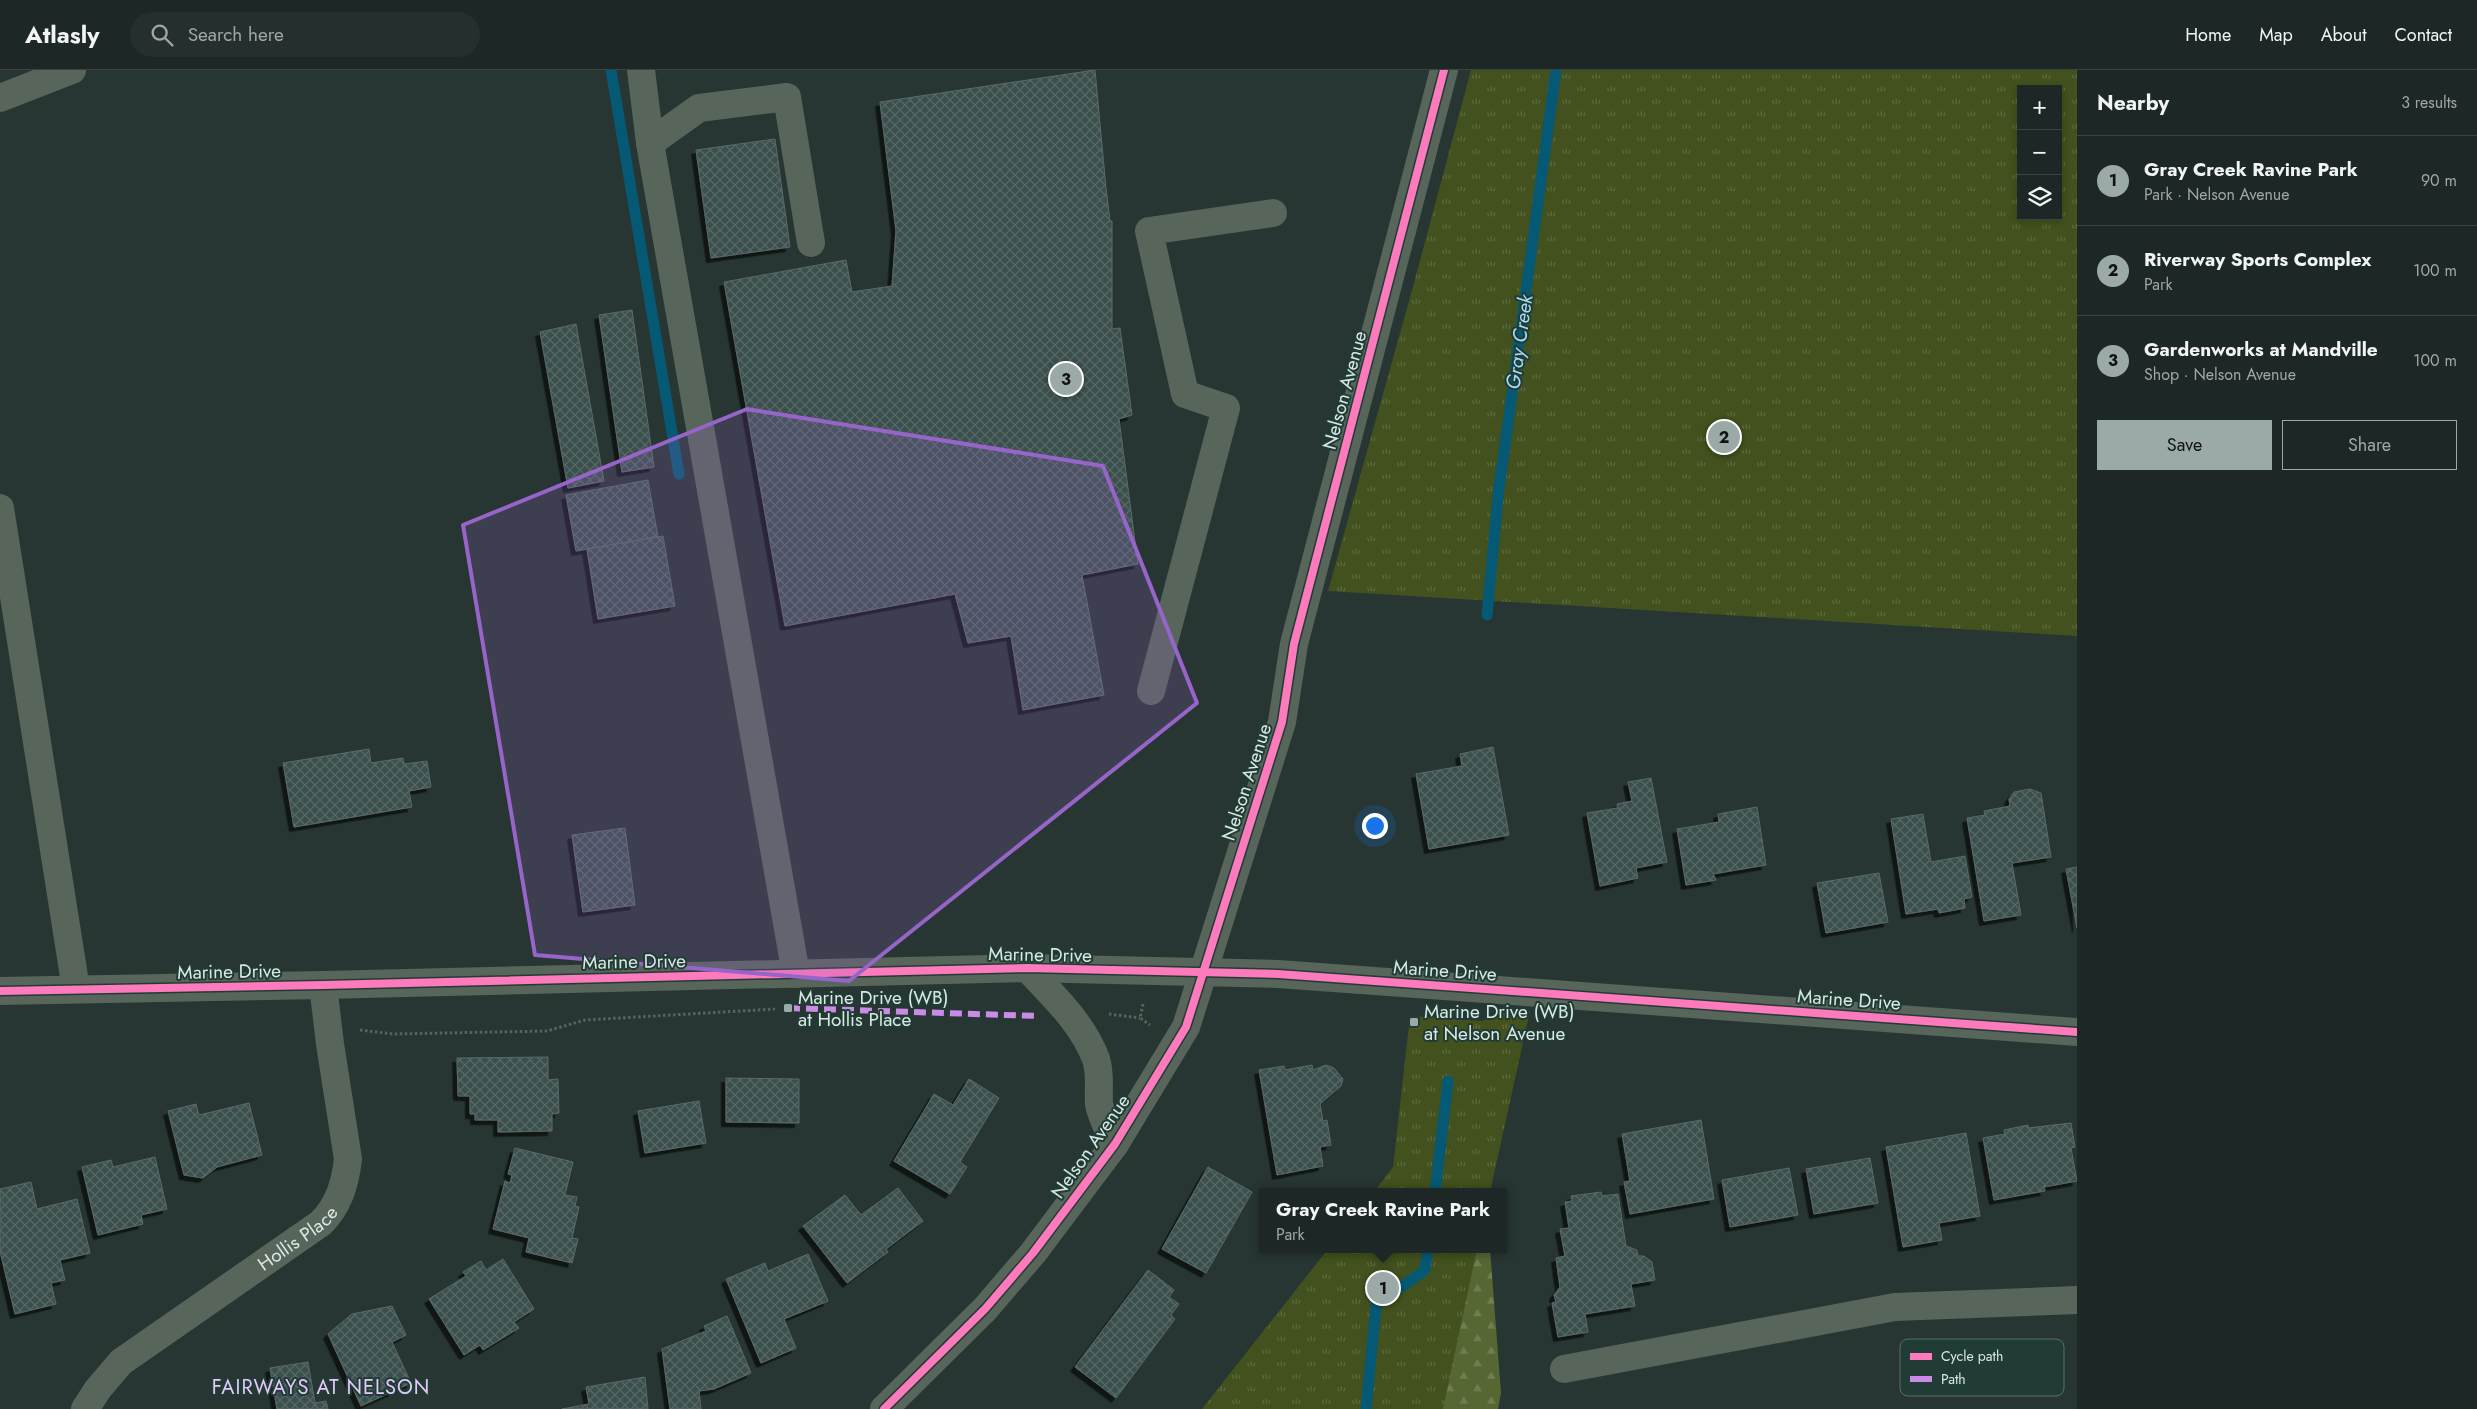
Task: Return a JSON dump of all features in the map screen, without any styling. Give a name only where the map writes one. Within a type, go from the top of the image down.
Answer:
[{"type":"street","points":[[0,98],[72,70]]},
{"type":"street","points":[[641,70],[650,144],[796,974]]},
{"type":"street","name":"Nelson Avenue","points":[[884,1409],[985,1309],[1033,1253],[1115,1144],[1186,1027],[1282,722],[1294,644],[1444,70]]},
{"type":"street","points":[[650,144],[699,108],[788,97],[811,244]]},
{"type":"street","points":[[1151,691],[1226,408],[1185,394],[1149,231],[1273,213]]},
{"type":"street","points":[[0,508],[76,989]]},
{"type":"street","points":[[1027,968],[1072,1015],[1085,1036],[1096,1060],[1099,1074],[1099,1105],[1115,1144]]},
{"type":"street","name":"Marine Drive","points":[[0,991],[1027,968],[1288,975],[2077,1032]]},
{"type":"street","name":"Hollis Place","points":[[85,1409],[98,1389],[121,1362],[321,1223],[337,1204],[346,1176],[348,1160],[323,985]]},
{"type":"street","points":[[1564,1369],[1895,1307],[2077,1300]]},
{"type":"path","points":[[1140,1018],[1143,1004]]},
{"type":"path","points":[[352,1030],[393,1034],[547,1031],[585,1020],[778,1009]]},
{"type":"path","points":[[1103,1013],[1140,1018],[1153,1027]]},
{"type":"highlighted area","points":[[747,409],[1103,466],[1197,703],[849,981],[535,955],[463,525]]},
{"type":"green space","points":[[1471,70],[2077,70],[2077,636],[1328,591]]},
{"type":"green space","points":[[1507,1010],[1530,1011],[1491,1188],[1377,1188],[1393,1167],[1410,1016],[1482,1021]]},
{"type":"green space","points":[[1325,1253],[1476,1253],[1443,1409],[1202,1409]]},
{"type":"green space","points":[[1333,1253],[1490,1253],[1501,1393],[1498,1409],[1218,1409]]},
{"type":"building","points":[[1095,70],[1106,188],[1110,221],[1112,221],[1112,329],[1120,328],[1132,415],[1119,419],[1138,564],[1082,575],[1104,695],[1023,710],[1011,636],[968,643],[955,594],[785,626],[724,282],[846,260],[852,292],[892,286],[896,231],[880,102]]},
{"type":"building","points":[[775,139],[790,247],[711,258],[696,150]]},
{"type":"building","points":[[632,310],[654,467],[622,472],[599,315]]},
{"type":"building","points":[[576,324],[604,481],[568,488],[540,332]]},
{"type":"building","points":[[648,480],[658,537],[576,551],[566,495]]},
{"type":"building","points":[[663,536],[675,606],[598,619],[587,549]]},
{"type":"building","points":[[1493,747],[1509,835],[1429,849],[1416,774],[1462,766],[1460,754]]},
{"type":"building","points":[[369,749],[371,763],[403,758],[404,764],[427,761],[431,787],[409,791],[412,807],[294,827],[283,763]]},
{"type":"building","points":[[1651,778],[1667,862],[1636,868],[1638,878],[1600,886],[1587,813],[1618,808],[1617,804],[1632,801],[1628,782]]},
{"type":"building","points":[[2030,789],[2041,793],[2051,857],[2012,863],[2021,915],[1984,921],[1967,818],[1985,815],[1984,811],[2010,806],[2009,799],[2014,792]]},
{"type":"building","points":[[1757,807],[1766,865],[1713,874],[1716,880],[1686,885],[1677,829],[1719,822],[1718,814]]},
{"type":"building","points":[[1923,814],[1931,862],[1965,856],[1972,897],[1964,899],[1965,908],[1939,913],[1938,909],[1906,914],[1891,819]]},
{"type":"building","points":[[625,828],[635,905],[583,912],[572,835]]},
{"type":"building","points":[[2077,867],[2077,928],[2066,869]]},
{"type":"building","points":[[1879,873],[1888,922],[1826,933],[1817,883]]},
{"type":"building","points":[[548,1057],[548,1080],[558,1079],[559,1113],[552,1114],[552,1131],[498,1132],[498,1120],[475,1120],[475,1114],[470,1114],[470,1096],[458,1096],[457,1058]]},
{"type":"building","points":[[1312,1065],[1313,1070],[1326,1065],[1334,1068],[1343,1079],[1341,1086],[1320,1104],[1323,1121],[1327,1120],[1331,1145],[1320,1147],[1323,1166],[1277,1175],[1259,1070],[1284,1066],[1285,1070]]},
{"type":"building","points":[[726,1078],[799,1079],[799,1123],[726,1122]]},
{"type":"building","points":[[969,1079],[999,1098],[960,1162],[967,1167],[950,1194],[894,1161],[934,1094],[953,1105]]},
{"type":"building","points":[[699,1101],[706,1143],[645,1153],[638,1111]]},
{"type":"building","points":[[249,1103],[262,1155],[217,1167],[203,1178],[184,1175],[168,1111],[196,1104],[199,1115]]},
{"type":"building","points":[[1701,1120],[1714,1199],[1630,1214],[1624,1182],[1630,1181],[1622,1134]]},
{"type":"building","points":[[2071,1123],[2075,1147],[2071,1148],[2077,1181],[2044,1187],[2045,1191],[1994,1200],[1983,1138],[2005,1134],[2004,1130],[2028,1125],[2028,1128]]},
{"type":"building","points":[[1966,1133],[1980,1216],[1939,1223],[1942,1240],[1903,1247],[1886,1147]]},
{"type":"building","points":[[515,1148],[573,1162],[565,1195],[577,1197],[575,1206],[579,1207],[572,1238],[578,1239],[572,1263],[526,1252],[529,1238],[493,1229],[505,1181],[510,1183],[512,1175],[508,1174]]},
{"type":"building","points":[[155,1157],[167,1209],[141,1215],[143,1224],[98,1235],[82,1167],[111,1160],[113,1167]]},
{"type":"building","points":[[1870,1158],[1878,1203],[1814,1214],[1806,1169]]},
{"type":"building","points":[[1208,1167],[1252,1192],[1206,1273],[1162,1249]]},
{"type":"building","points":[[1789,1168],[1798,1215],[1730,1227],[1722,1180]]},
{"type":"building","points":[[31,1182],[37,1209],[77,1199],[90,1253],[60,1260],[65,1280],[51,1283],[56,1304],[15,1314],[0,1251],[0,1189]]},
{"type":"building","points":[[898,1188],[923,1221],[886,1249],[888,1252],[847,1283],[803,1226],[845,1195],[861,1215]]},
{"type":"building","points":[[1601,1192],[1602,1196],[1618,1194],[1626,1246],[1637,1250],[1638,1256],[1644,1256],[1652,1262],[1655,1280],[1631,1284],[1635,1306],[1585,1314],[1588,1332],[1558,1337],[1552,1303],[1556,1302],[1554,1295],[1560,1287],[1556,1258],[1565,1256],[1560,1229],[1569,1228],[1565,1202],[1572,1201],[1571,1196]]},
{"type":"building","points":[[808,1254],[828,1301],[784,1319],[796,1348],[761,1363],[726,1279],[765,1263],[768,1271]]},
{"type":"building","points":[[503,1259],[534,1309],[514,1322],[519,1328],[483,1350],[480,1345],[464,1355],[429,1299],[466,1276],[463,1272],[481,1261],[486,1270]]},
{"type":"building","points":[[1148,1270],[1174,1290],[1169,1297],[1179,1304],[1171,1315],[1175,1319],[1116,1398],[1075,1367]]},
{"type":"building","points":[[392,1306],[406,1335],[392,1342],[411,1383],[361,1406],[328,1334],[352,1314]]},
{"type":"building","points":[[727,1316],[751,1373],[714,1389],[699,1391],[701,1409],[670,1409],[662,1349],[706,1331],[704,1326]]},
{"type":"building","points":[[308,1362],[315,1403],[326,1401],[328,1409],[277,1409],[270,1368]]},
{"type":"building","points":[[645,1377],[648,1409],[562,1409],[589,1404],[586,1387]]},
{"type":"waterway","points":[[611,70],[679,474]]},
{"type":"waterway","name":"Gray Creek","points":[[1487,615],[1498,496],[1556,70]]},
{"type":"waterway","name":"Gray Creek","points":[[1435,1188],[1448,1081]]},
{"type":"waterway","name":"Gray Creek","points":[[1366,1409],[1376,1305],[1425,1270],[1427,1253]]},
{"type":"marked path","points":[[788,1008],[1038,1016]]},
{"type":"cycle path","points":[[884,1409],[985,1309],[1033,1253],[1115,1144],[1186,1027],[1282,722],[1294,644],[1444,70]]},
{"type":"cycle path","points":[[0,991],[1027,968],[1278,974],[2077,1032]]},
{"type":"place","name":"Gardenworks at Mandville","points":[[1066,379]]},
{"type":"place","name":"Riverway Sports Complex","points":[[1724,437]]},
{"type":"place","name":"Marine Drive (WB) at Hollis Place","points":[[788,1008]]},
{"type":"place","name":"Marine Drive (WB) at Nelson Avenue","points":[[1414,1022]]},
{"type":"place","name":"Gray Creek Ravine Park","points":[[1383,1288]]},
{"type":"district","name":"FAIRWAYS AT NELSON","points":[[321,1387]]}]
